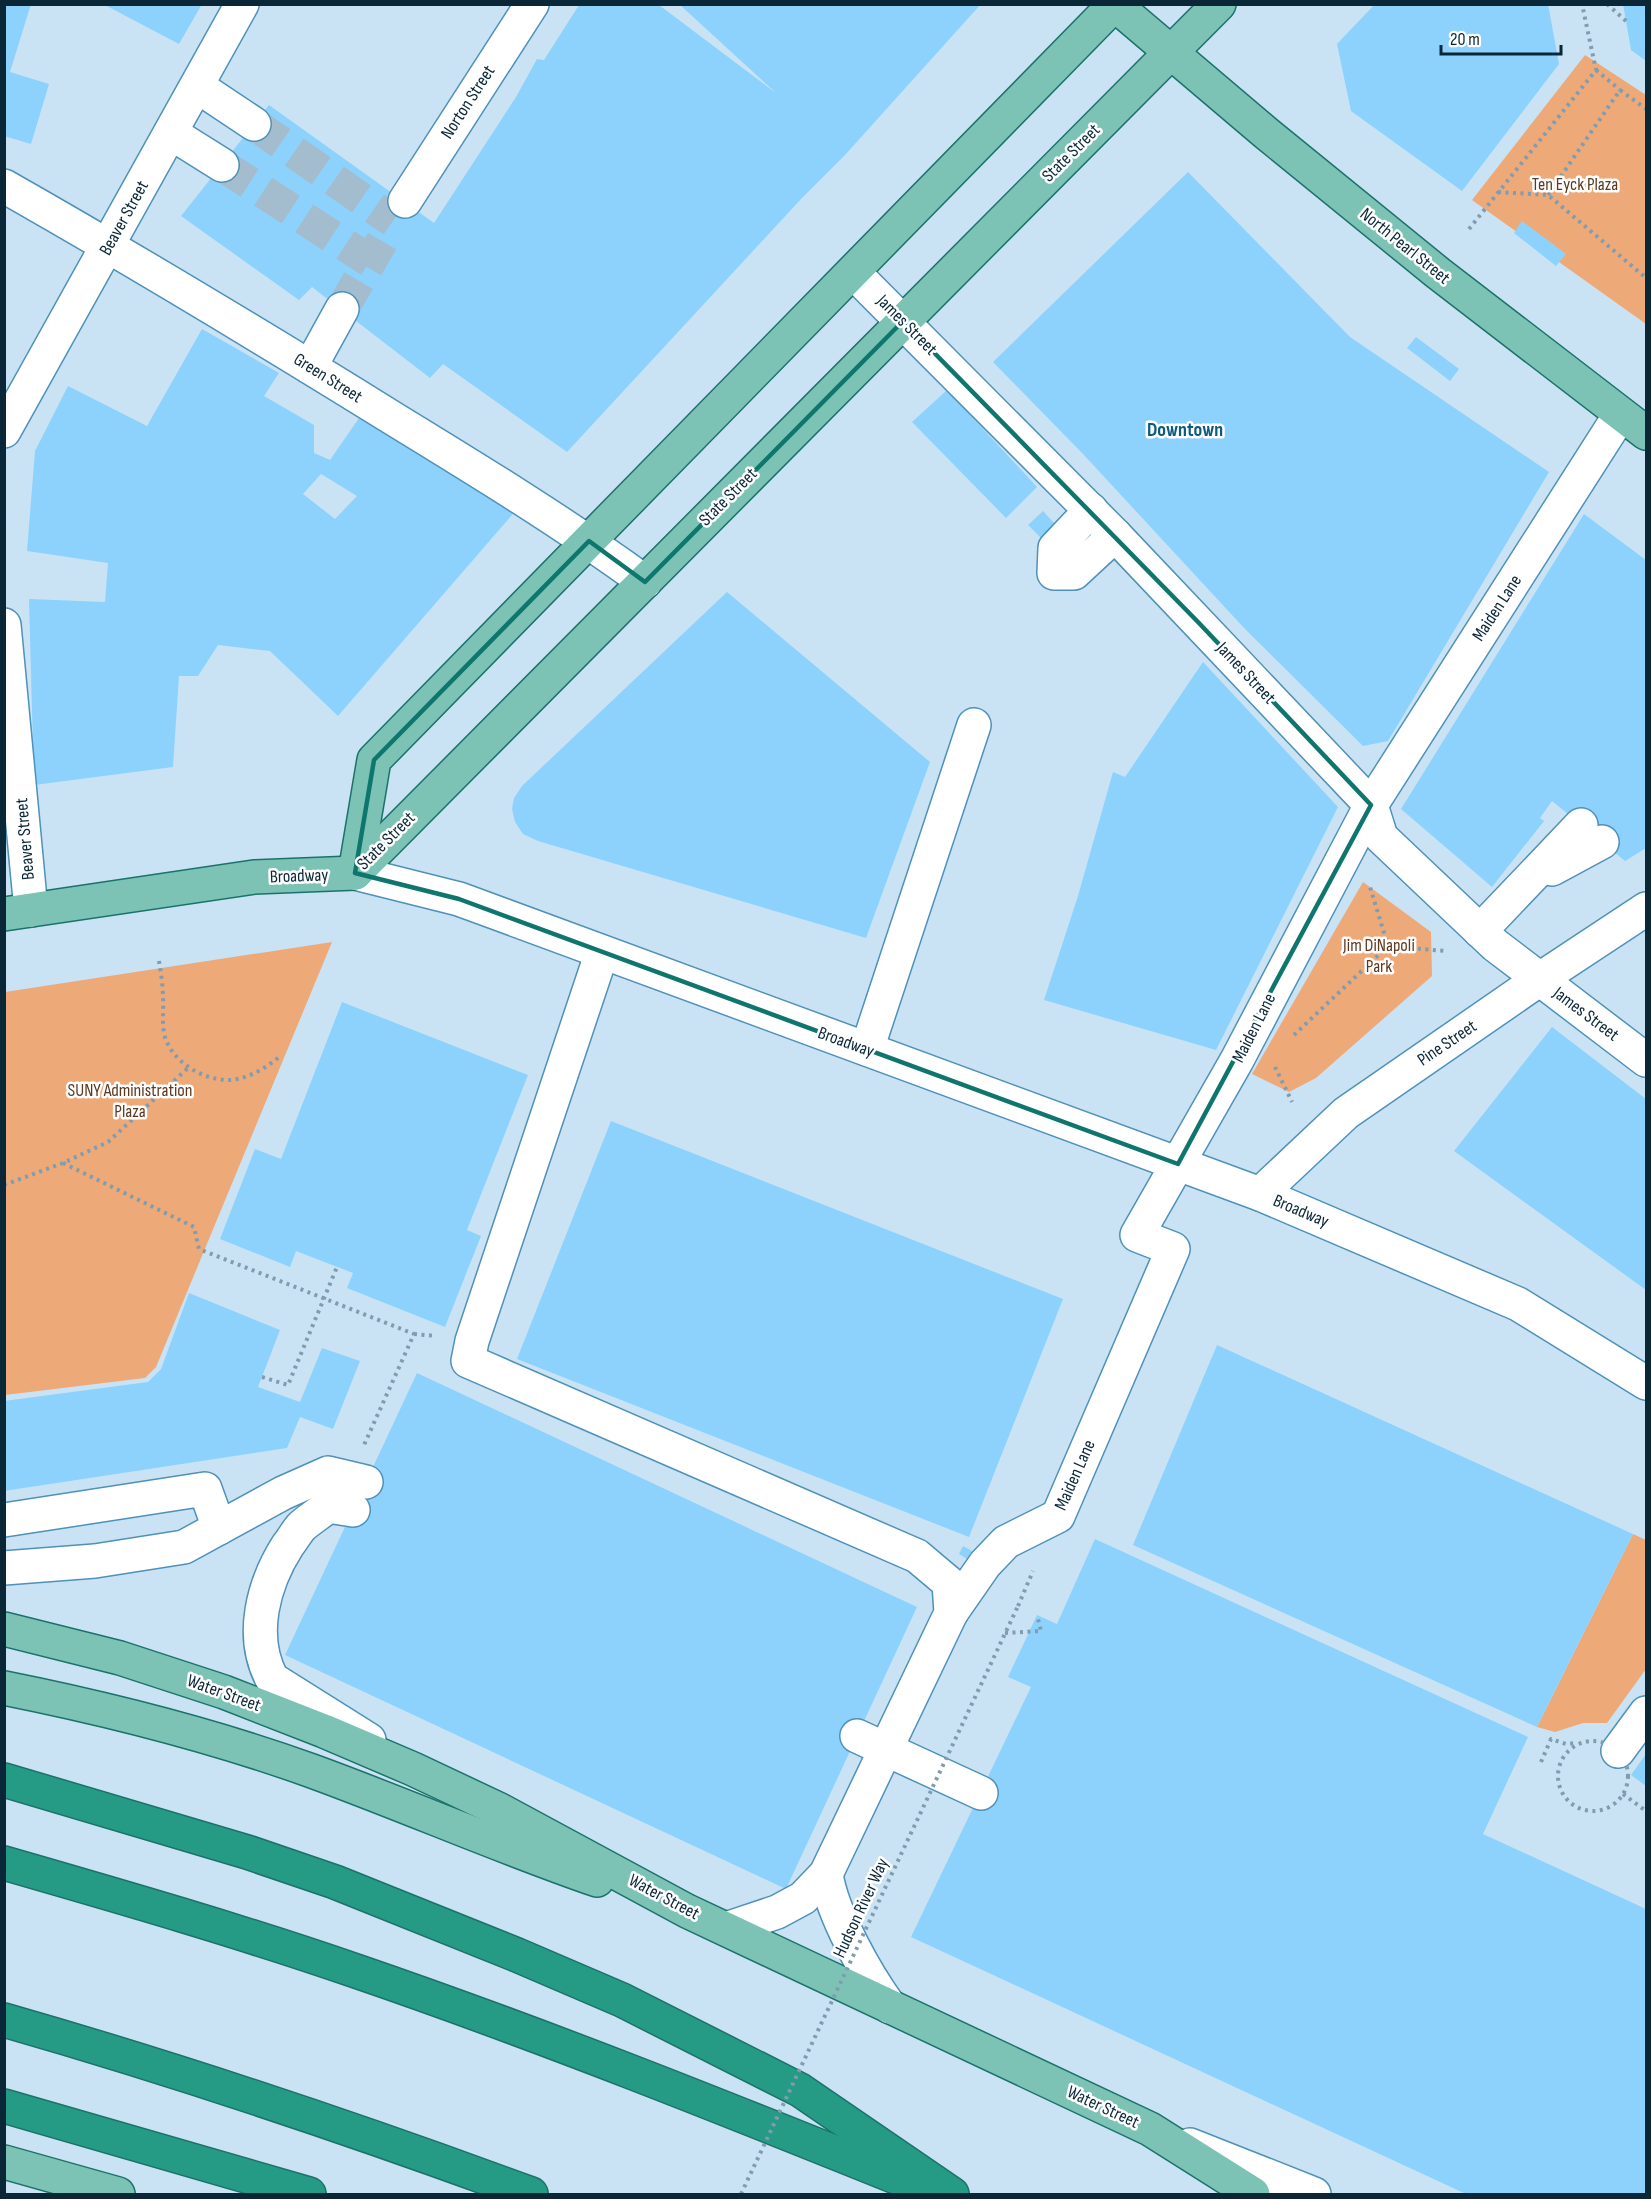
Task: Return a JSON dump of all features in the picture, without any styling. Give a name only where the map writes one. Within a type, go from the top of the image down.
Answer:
[{"type":"highway","points":[[4,1780],[248,1852],[335,1882],[518,1954],[622,2000],[800,2090],[952,2194]]},
{"type":"highway","points":[[4,1863],[220,1926],[357,1971],[638,2074],[941,2194]]},
{"type":"highway","points":[[4,2020],[166,2068],[318,2118],[531,2194]]},
{"type":"highway","points":[[4,2106],[309,2194]]},
{"type":"main road","name":"State Street","points":[[355,873],[1219,4]]},
{"type":"main road","name":"State Street","points":[[355,873],[374,760],[1114,5]]},
{"type":"main road","name":"North Pearl Street","points":[[1114,5],[1429,266],[1620,415],[1647,433]]},
{"type":"main road","name":"Broadway","points":[[18,912],[254,877],[355,873]]},
{"type":"main road","name":"Water Street","points":[[4,1629],[120,1658],[224,1692],[413,1769],[500,1810],[687,1911],[1150,2129]]},
{"type":"main road","points":[[4,1688],[104,1709],[208,1737],[310,1770],[526,1855],[687,1911]]},
{"type":"main road","points":[[1150,2129],[1253,2194]]},
{"type":"main road","points":[[4,2162],[118,2194]]},
{"type":"street","name":"Beaver Street","points":[[4,431],[242,4]]},
{"type":"street","name":"Norton Street","points":[[405,201],[532,4]]},
{"type":"street","points":[[197,86],[254,124]]},
{"type":"street","points":[[171,133],[222,165]]},
{"type":"street","name":"Green Street","points":[[4,186],[109,246],[310,367],[589,541],[645,582]]},
{"type":"street","name":"James Street","points":[[853,272],[1091,510],[1371,805],[1381,837],[1494,945],[1647,1060]]},
{"type":"street","points":[[310,367],[342,309]]},
{"type":"street","name":"Maiden Lane","points":[[951,1613],[985,1564],[1006,1542],[1058,1516],[1173,1249],[1137,1235],[1237,1060],[1371,805],[1620,415]]},
{"type":"street","points":[[1091,510],[1055,548],[1054,573],[1074,573],[1115,535]]},
{"type":"street","name":"Beaver Street","points":[[4,625],[18,912]]},
{"type":"street","points":[[867,1049],[974,725]]},
{"type":"street","points":[[1480,931],[1527,883],[1592,834]]},
{"type":"street","name":"Broadway","points":[[355,873],[459,899],[1260,1194],[1518,1304],[1647,1383]]},
{"type":"street","name":"Pine Street","points":[[1260,1194],[1346,1113],[1540,979],[1647,909]]},
{"type":"street","points":[[602,952],[472,1341],[468,1361],[917,1556],[949,1583],[951,1613],[871,1743],[826,1874],[803,1898],[777,1912],[726,1929]]},
{"type":"street","points":[[4,1568],[94,1561],[184,1546],[283,1493],[328,1473],[360,1482]]},
{"type":"street","points":[[360,1482],[301,1527],[277,1562],[263,1600],[260,1629],[265,1665],[272,1678],[413,1769]]},
{"type":"street","points":[[4,1520],[205,1489],[219,1528]]},
{"type":"street","points":[[1618,1751],[1647,1713]]},
{"type":"street","points":[[871,1743],[981,1793]]},
{"type":"street","points":[[826,1874],[829,1896],[873,1983],[890,2007]]},
{"type":"street","name":"Water Street","points":[[1150,2129],[1314,2194]]},
{"type":"path","points":[[1582,4],[1596,70],[1647,109]]},
{"type":"path","points":[[1607,4],[1626,21]]},
{"type":"path","points":[[1469,229],[1596,70]]},
{"type":"path","points":[[1548,195],[1620,90]]},
{"type":"path","points":[[1498,192],[1548,195],[1645,277],[1647,274]]},
{"type":"path","points":[[1368,882],[1388,946]]},
{"type":"path","points":[[1287,1041],[1388,946],[1445,951]]},
{"type":"path","points":[[159,961],[166,1040],[188,1068],[226,1080],[242,1077],[269,1066],[280,1056]]},
{"type":"path","points":[[4,1185],[63,1163],[108,1142],[188,1068]]},
{"type":"path","points":[[63,1163],[194,1227],[199,1249],[414,1334],[360,1482]]},
{"type":"path","points":[[262,1377],[288,1385],[337,1267]]},
{"type":"path","name":"Hudson River Way","points":[[741,2194],[1018,1606]]},
{"type":"path","points":[[1005,1633],[1041,1631],[1037,1615]]},
{"type":"path","points":[[1540,1762],[1551,1739],[1566,1744],[1578,1743]]},
{"type":"path","points":[[1623,1794],[1647,1811]]},
{"type":"highlighted area","points":[[903,321],[1198,622],[1371,805],[1178,1164],[459,899],[355,873],[374,760],[589,541],[645,582]]},
{"type":"green space","name":"Ten Eyck Plaza","points":[[1585,55],[1646,95],[1646,324],[1472,200]]},
{"type":"green space","name":"Jim DiNapoli Park","points":[[1363,882],[1431,932],[1432,976],[1316,1078],[1289,1092],[1252,1074]]},
{"type":"green space","name":"SUNY Administration Plaza","points":[[332,942],[156,1367],[145,1378],[5,1395],[5,992]]},
{"type":"green space","points":[[1633,1534],[1646,1540],[1646,1669],[1607,1723],[1583,1723],[1555,1732],[1537,1727]]},
{"type":"building","points":[[4,4],[31,4],[10,72],[49,84],[31,144],[4,136]]},
{"type":"building","points":[[103,4],[202,4],[179,44]]},
{"type":"building","points":[[679,4],[981,4],[845,155],[802,198],[567,452],[443,364],[430,378],[312,287],[299,300],[181,216],[269,105],[434,223],[516,97],[537,59],[544,60],[579,5],[659,5],[776,93]]},
{"type":"building","points":[[1375,4],[1548,4],[1559,64],[1462,191],[1351,111],[1337,44]]},
{"type":"building","points":[[1623,4],[1646,4],[1646,61],[1631,50]]},
{"type":"building","points":[[1188,172],[1350,337],[1549,472],[1388,741],[1363,746],[1245,629],[1083,454],[993,362]]},
{"type":"building","points":[[1522,221],[1566,254],[1556,266],[1514,233]]},
{"type":"building","points":[[202,329],[279,373],[264,396],[314,425],[314,453],[330,460],[359,418],[518,508],[338,716],[270,651],[218,645],[198,676],[179,676],[173,767],[34,785],[29,599],[105,602],[108,563],[27,551],[35,451],[68,386],[147,426]],"holes":[[[321,474],[357,496],[335,519],[303,494]]]},
{"type":"building","points":[[1416,337],[1459,369],[1450,381],[1407,348]]},
{"type":"building","points":[[947,390],[1037,487],[1006,518],[912,422]]},
{"type":"building","points":[[1043,511],[1055,524],[1041,538],[1028,525]]},
{"type":"building","points":[[1584,514],[1646,560],[1646,848],[1625,861],[1552,801],[1540,818],[1544,821],[1492,887],[1401,809]]},
{"type":"building","points":[[727,592],[930,762],[866,938],[538,841],[523,834],[515,822],[512,809],[514,798],[522,786]]},
{"type":"building","points":[[1203,662],[1338,807],[1216,1050],[1044,1000],[1078,896],[1113,772],[1125,777]]},
{"type":"building","points":[[342,1002],[528,1075],[467,1230],[481,1236],[445,1327],[347,1288],[353,1273],[296,1251],[290,1267],[220,1239],[255,1149],[281,1159]]},
{"type":"building","points":[[1552,1027],[1646,1099],[1646,1290],[1454,1151]]},
{"type":"building","points":[[611,1121],[1063,1299],[969,1537],[517,1359]]},
{"type":"building","points":[[189,1293],[280,1330],[258,1387],[300,1402],[322,1348],[360,1361],[333,1429],[300,1417],[287,1448],[4,1491],[4,1401],[148,1382],[161,1369]]},
{"type":"building","points":[[1217,1345],[1633,1534],[1537,1727],[1133,1545]]},
{"type":"building","points":[[417,1373],[917,1607],[786,1889],[285,1655]]},
{"type":"building","points":[[1095,1539],[1528,1737],[1483,1834],[1646,1909],[1646,2194],[1466,2194],[911,1937],[1031,1687],[1008,1677],[1037,1615],[1057,1624]]},
{"type":"building","points":[[963,1546],[972,1551],[967,1559],[959,1554]]},
{"type":"building","points":[[1646,1754],[1646,1786],[1631,1775]]},
{"type":"tunnel","points":[[254,124],[393,221]]},
{"type":"tunnel","points":[[222,165],[370,261]]},
{"type":"tunnel","points":[[342,309],[382,241]]},
{"type":"district","name":"Downtown","points":[[1185,430]]}]
